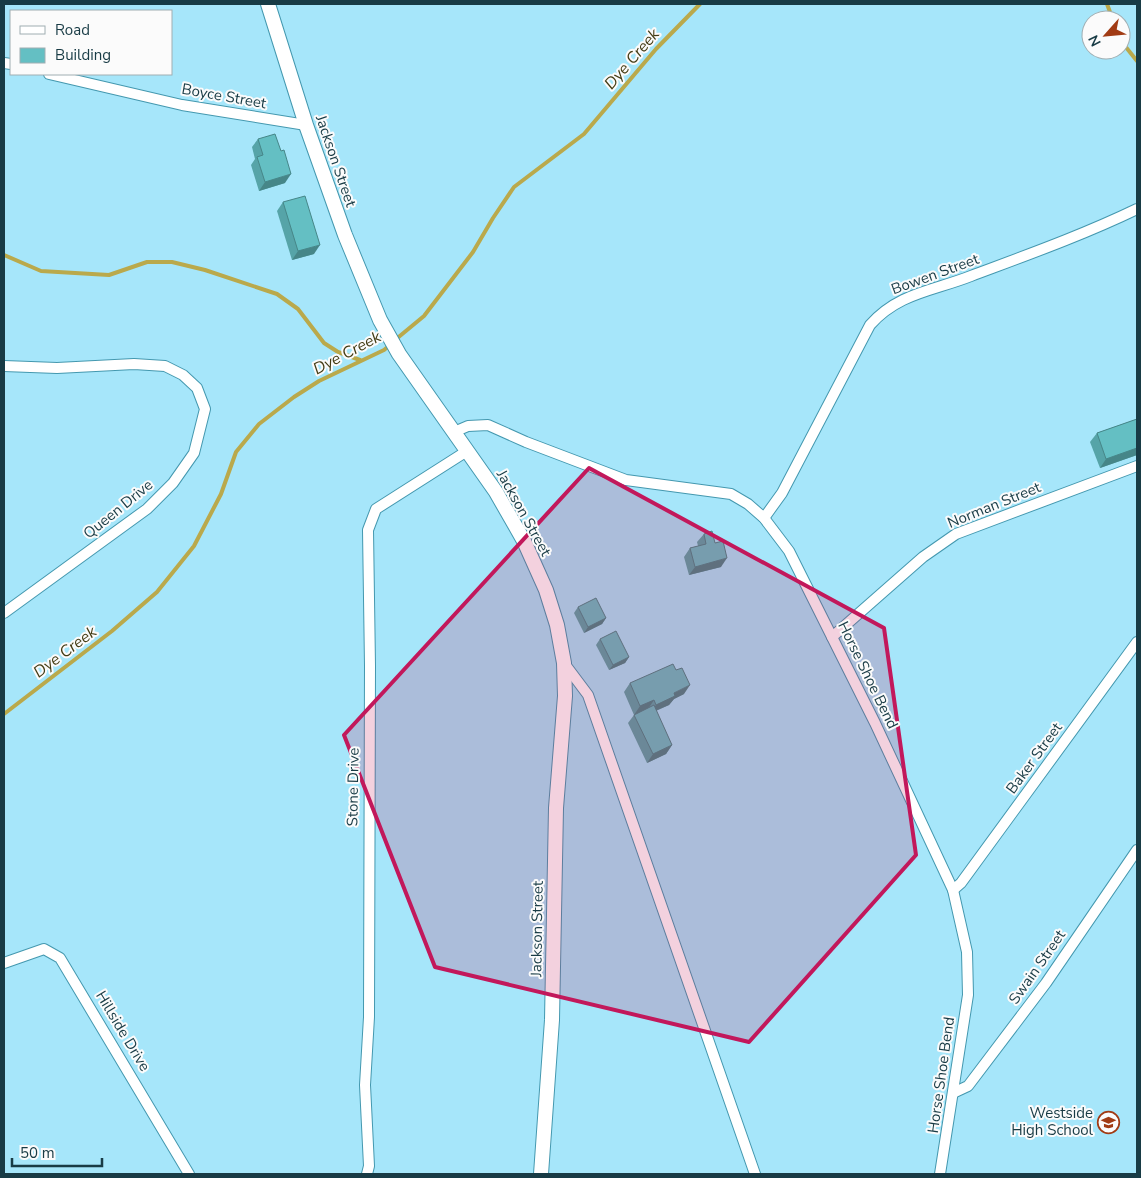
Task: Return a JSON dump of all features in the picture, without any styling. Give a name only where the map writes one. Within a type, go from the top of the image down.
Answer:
[{"type":"street","name":"Jackson Street","points":[[268,4],[306,125],[345,235],[380,320],[399,354],[496,492],[524,541],[546,590],[557,625],[564,663],[565,696],[556,808],[552,1020],[541,1174]]},
{"type":"street","name":"Boyce Street","points":[[53,75],[182,105],[306,125]]},
{"type":"street","points":[[1137,209],[1137,215]]},
{"type":"street","name":"Bowen Street","points":[[764,518],[782,493],[870,325],[883,310],[900,300],[1012,261],[1106,224],[1137,209]]},
{"type":"street","name":"Queen Drive","points":[[4,366],[57,368],[134,364],[164,366],[183,375],[197,388],[205,409],[194,453],[173,483],[147,509],[4,613]]},
{"type":"street","name":"Horse Shoe Bend","points":[[454,432],[468,426],[488,425],[526,442],[626,480],[730,494],[748,504],[764,518],[789,551],[875,723],[953,890],[967,952],[968,995],[940,1174]]},
{"type":"street","name":"Stone Drive","points":[[368,1174],[365,1085],[369,1017],[368,530],[376,510],[467,451]]},
{"type":"street","name":"Norman Street","points":[[832,637],[923,557],[956,534],[1137,466]]},
{"type":"street","name":"Baker Street","points":[[953,890],[962,883],[1137,642]]},
{"type":"street","points":[[564,663],[588,695],[756,1174]]},
{"type":"street","name":"Swain Street","points":[[953,1093],[968,1086],[1046,982],[1137,850]]},
{"type":"street","name":"Hillside Drive","points":[[4,963],[44,949],[60,958],[189,1174]]},
{"type":"highlighted area","points":[[589,468],[884,628],[916,855],[749,1042],[435,967],[344,735]]},
{"type":"building","points":[[275,134],[281,151],[284,150],[291,174],[265,182],[257,157],[263,155],[258,139]]},
{"type":"building","points":[[305,196],[320,245],[298,251],[283,202]]},
{"type":"building","points":[[1137,419],[1137,448],[1106,459],[1097,433]]},
{"type":"building","points":[[712,531],[715,543],[723,541],[727,558],[695,567],[690,548],[706,544],[704,534]]},
{"type":"building","points":[[596,598],[606,618],[588,627],[578,607]]},
{"type":"building","points":[[616,631],[629,657],[613,665],[600,639]]},
{"type":"building","points":[[673,664],[676,670],[682,668],[690,685],[674,693],[675,696],[656,705],[654,700],[640,706],[630,683]]},
{"type":"building","points":[[654,705],[672,745],[653,754],[634,715]]},
{"type":"waterway","name":"Dye Creek","points":[[395,340],[424,316],[473,252],[514,187],[584,134],[656,49],[700,4]]},
{"type":"waterway","points":[[1107,4],[1109,10]]},
{"type":"waterway","points":[[1131,54],[1137,61]]},
{"type":"waterway","points":[[4,255],[41,271],[109,275],[147,262],[172,262],[205,270],[277,294],[298,309],[324,343],[338,352],[360,360]]},
{"type":"waterway","name":"Dye Creek","points":[[4,714],[112,631],[157,592],[194,546],[221,494],[236,452],[259,424],[294,397],[319,381],[384,350],[390,345]]},
{"type":"place","name":"Westside High School","points":[[1109,1122]]}]
